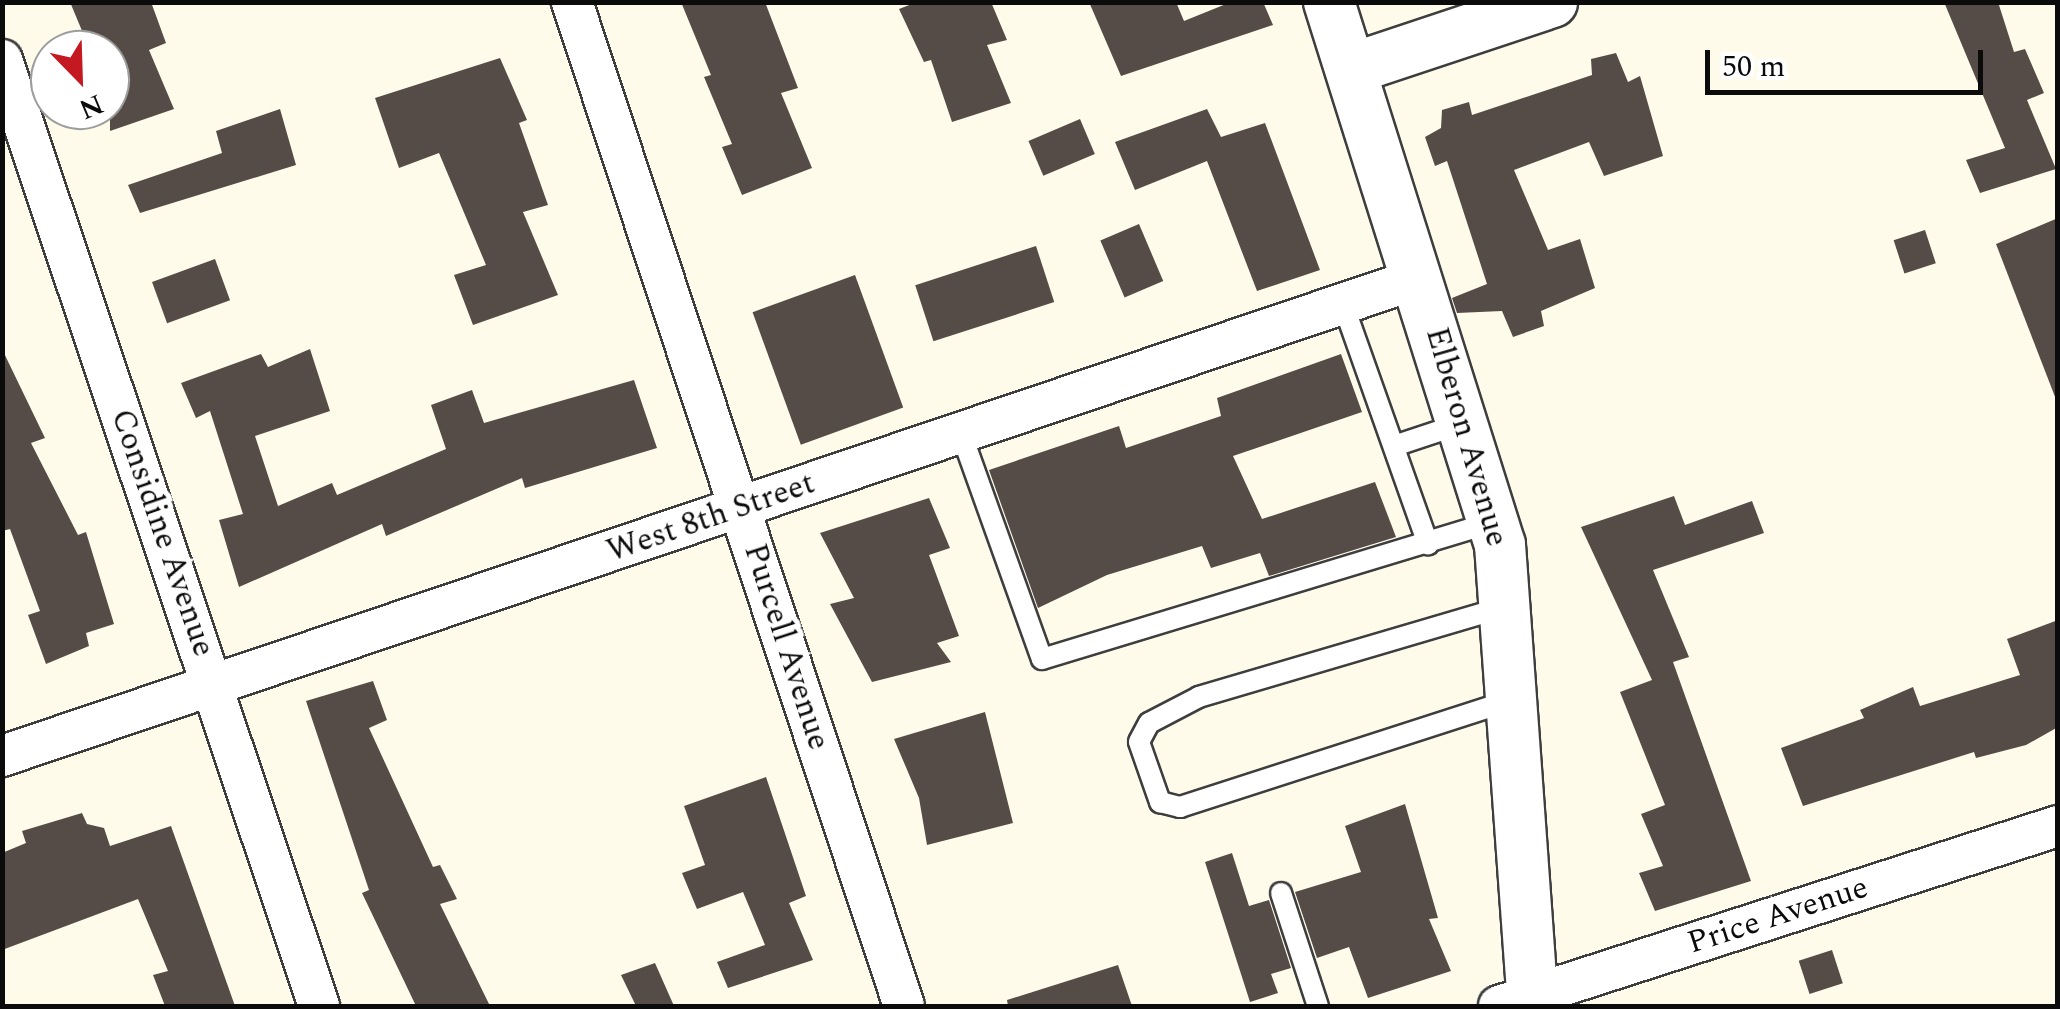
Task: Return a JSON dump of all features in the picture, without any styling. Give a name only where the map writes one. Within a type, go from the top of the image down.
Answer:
[{"type":"street","name":"Purcell Avenue","points":[[572,2],[904,1006]]},
{"type":"street","name":"Elberon Avenue","points":[[1328,2],[1494,522],[1510,700],[1521,1003]]},
{"type":"street","points":[[1351,69],[1552,2]]},
{"type":"street","name":"Considine Avenue","points":[[2,60],[319,1006]]},
{"type":"street","name":"West 8th Street","points":[[2,756],[1419,278]]},
{"type":"street","name":"Price Avenue","points":[[1521,1003],[2058,826]]},
{"type":"lane","points":[[1343,304],[1428,544]]},
{"type":"lane","points":[[1394,446],[1465,423]]},
{"type":"lane","points":[[961,433],[1042,659],[1494,522]]},
{"type":"lane","points":[[1504,607],[1199,697],[1149,723],[1139,742],[1160,802],[1180,808],[1510,700]]},
{"type":"lane","points":[[1281,892],[1318,1006]]},
{"type":"building","points":[[70,2],[151,2],[166,43],[149,50],[174,109],[130,124],[130,30],[82,30]]},
{"type":"building","points":[[681,2],[765,2],[798,88],[781,93],[812,168],[742,195],[722,147],[732,144],[704,77],[711,75]]},
{"type":"building","points":[[917,2],[991,2],[1007,40],[987,45],[1011,103],[952,122],[931,60],[924,62],[899,9]]},
{"type":"building","points":[[1089,2],[1176,2],[1184,21],[1231,2],[1263,2],[1273,25],[1121,76]]},
{"type":"building","points":[[1944,2],[1998,2],[2014,52],[2025,49],[2044,93],[2027,100],[2056,169],[1980,193],[1966,160],[2005,148]]},
{"type":"building","points":[[1616,53],[1628,82],[1640,76],[1663,156],[1604,176],[1589,142],[1514,170],[1548,250],[1580,239],[1595,288],[1541,311],[1544,326],[1513,337],[1502,311],[1457,313],[1452,298],[1487,284],[1447,161],[1435,166],[1425,137],[1441,128],[1442,110],[1469,102],[1472,115],[1592,75],[1591,59]]},
{"type":"building","points":[[500,58],[527,120],[519,123],[548,205],[523,212],[558,295],[473,325],[454,275],[486,265],[439,153],[399,168],[375,98]]},
{"type":"building","points":[[280,109],[296,165],[140,213],[128,185],[222,153],[216,131]]},
{"type":"building","points":[[1207,109],[1221,137],[1265,123],[1320,270],[1257,291],[1207,161],[1135,190],[1115,142]]},
{"type":"building","points":[[1080,119],[1095,154],[1043,176],[1028,141]]},
{"type":"building","points":[[2058,218],[2058,402],[2057,402],[1996,244]]},
{"type":"building","points":[[1139,224],[1163,281],[1125,297],[1100,240]]},
{"type":"building","points":[[1925,230],[1936,263],[1904,273],[1894,240]]},
{"type":"building","points":[[1036,246],[1054,302],[933,341],[915,285]]},
{"type":"building","points":[[215,259],[230,300],[167,323],[152,282]]},
{"type":"building","points":[[855,275],[903,407],[801,445],[753,312]]},
{"type":"building","points":[[2,349],[45,438],[31,443],[78,535],[86,532],[114,624],[86,633],[89,646],[46,664],[28,615],[40,611],[10,529],[2,531]]},
{"type":"building","points":[[310,349],[330,411],[255,436],[278,506],[332,483],[337,495],[446,449],[431,405],[472,390],[484,423],[634,380],[657,448],[525,488],[522,478],[386,536],[382,524],[239,587],[219,520],[243,514],[210,411],[196,418],[181,383],[261,354],[268,367]]},
{"type":"building","points":[[1341,354],[1362,412],[1233,456],[1262,519],[1375,482],[1396,537],[1269,576],[1260,553],[1211,568],[1202,546],[1107,575],[1038,608],[989,470],[1119,426],[1126,448],[1221,416],[1217,398]]},
{"type":"building","points":[[1674,496],[1685,525],[1752,501],[1764,533],[1653,570],[1689,657],[1673,662],[1751,881],[1655,911],[1639,873],[1663,866],[1641,814],[1665,805],[1620,692],[1652,680],[1581,527]]},
{"type":"building","points":[[929,498],[950,548],[929,555],[959,636],[937,643],[951,662],[872,682],[830,604],[854,598],[820,533]]},
{"type":"building","points":[[2058,620],[2058,727],[2026,745],[1976,758],[1974,752],[1803,806],[1781,748],[1864,718],[1860,710],[1913,687],[1920,706],[2020,675],[2007,639]]},
{"type":"building","points":[[373,681],[387,720],[369,728],[433,867],[440,865],[457,899],[440,904],[490,1006],[416,1006],[362,893],[369,890],[306,701]]},
{"type":"building","points":[[985,712],[1013,823],[927,845],[919,798],[894,739]]},
{"type":"building","points":[[766,777],[806,896],[789,903],[813,960],[728,988],[717,962],[765,945],[743,892],[697,909],[682,873],[705,865],[684,806]]},
{"type":"building","points":[[1405,804],[1438,918],[1429,919],[1451,971],[1368,998],[1349,947],[1317,958],[1295,892],[1361,872],[1345,826]]},
{"type":"building","points":[[82,813],[87,824],[104,828],[110,846],[171,826],[235,1006],[165,1006],[153,975],[168,971],[138,899],[2,950],[2,853],[26,843],[22,831]]},
{"type":"building","points":[[1232,853],[1249,906],[1269,900],[1291,968],[1271,974],[1278,993],[1250,1002],[1205,862]]},
{"type":"building","points":[[1832,950],[1843,983],[1810,994],[1799,961]]},
{"type":"building","points":[[655,963],[674,1006],[636,1006],[621,975]]},
{"type":"building","points":[[1118,965],[1132,1006],[1008,1006],[1007,1000]]}]
